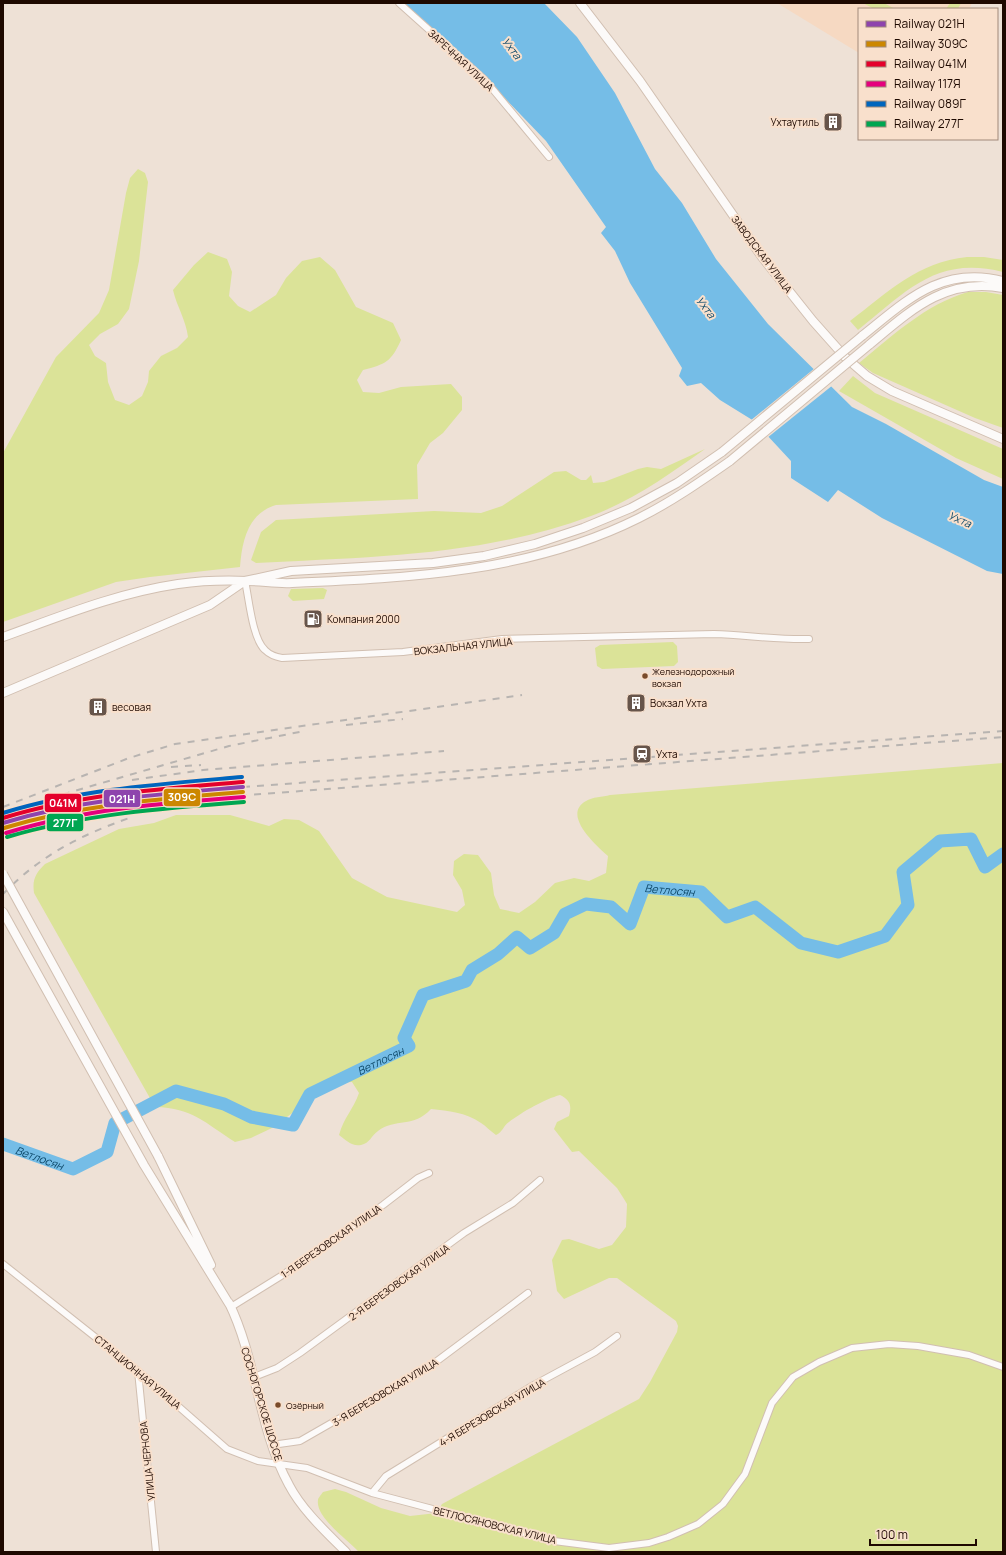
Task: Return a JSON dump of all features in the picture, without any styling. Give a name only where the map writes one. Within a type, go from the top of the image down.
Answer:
[{"type":"street","name":"ЗАРЕЧНАЯ УЛИЦА","points":[[399,3],[485,80],[549,157]]},
{"type":"street","name":"ЗАВОДСКАЯ УЛИЦА","points":[[580,3],[640,82],[762,257],[845,357],[867,376],[892,391],[1003,439]]},
{"type":"street","points":[[3,693],[210,605],[245,581],[291,571],[433,563],[484,556],[535,544],[583,528],[631,508],[677,483],[722,452],[862,336],[907,301],[944,281],[963,276],[975,276],[1003,281]]},
{"type":"street","points":[[3,637],[128,593],[181,584],[245,581],[290,583],[435,575],[487,567],[538,555],[588,539],[638,518],[685,492],[730,461],[912,310],[941,294],[969,285],[1003,288]]},
{"type":"street","name":"ВОКЗАЛЬНАЯ УЛИЦА","points":[[245,581],[252,617],[262,646],[270,654],[282,658],[403,652],[502,639],[737,635],[777,639],[809,639]]},
{"type":"street","name":"СОСНОГОРСКОЕ ШОССЕ","points":[[3,874],[158,1156],[231,1306],[254,1377],[272,1445],[289,1485],[300,1503],[346,1552]]},
{"type":"street","name":"СОСНОГОРСКОЕ ШОССЕ","points":[[3,912],[144,1165],[231,1306]]},
{"type":"street","name":"1-Я БЕРЕЗОВСКАЯ УЛИЦА","points":[[231,1306],[281,1276],[383,1205],[418,1178],[429,1173]]},
{"type":"street","name":"2-Я БЕРЕЗОВСКАЯ УЛИЦА","points":[[254,1377],[277,1368],[300,1354],[464,1233],[513,1203],[540,1180]]},
{"type":"street","name":"СТАНЦИОННАЯ УЛИЦА","points":[[3,1264],[138,1371],[227,1449],[258,1461],[280,1464]]},
{"type":"street","name":"3-Я БЕРЕЗОВСКАЯ УЛИЦА","points":[[272,1445],[300,1441],[429,1367],[528,1293]]},
{"type":"street","name":"4-Я БЕРЕЗОВСКАЯ УЛИЦА","points":[[372,1493],[386,1476],[532,1386],[595,1352],[617,1336]]},
{"type":"street","name":"ВЕТЛОСЯНОВСКАЯ УЛИЦА","points":[[280,1464],[307,1468],[372,1493],[554,1541],[609,1548],[649,1543],[668,1537],[698,1524],[723,1504],[746,1474],[772,1403],[793,1377],[819,1362],[852,1348],[889,1344],[918,1346],[969,1355],[1003,1367]]},
{"type":"street","name":"УЛИЦА ЧЕРНОВА","points":[[138,1371],[156,1552]]},
{"type":"shaded area","points":[[777,3],[972,3],[970,8],[858,8],[858,52]]},
{"type":"green space","points":[[863,3],[884,3],[893,8],[872,8]]},
{"type":"green space","points":[[950,3],[961,3],[958,8],[947,8]]},
{"type":"green space","points":[[138,169],[145,173],[148,182],[139,261],[129,309],[118,324],[100,334],[89,345],[95,356],[106,363],[108,382],[115,400],[129,405],[142,396],[148,382],[149,371],[161,356],[177,348],[188,337],[173,290],[194,265],[208,252],[227,259],[232,272],[229,296],[238,306],[250,312],[276,295],[286,278],[302,261],[320,257],[335,270],[356,307],[393,323],[401,340],[391,358],[382,364],[363,370],[357,380],[363,392],[379,393],[401,387],[451,384],[462,397],[462,410],[443,433],[430,443],[417,465],[418,499],[276,505],[259,514],[248,529],[240,567],[116,582],[3,622],[3,453],[56,357],[99,313],[109,290],[130,178]]},
{"type":"green space","points":[[967,257],[984,257],[1003,260],[1003,272],[980,268],[959,269],[940,273],[923,280],[907,290],[858,330],[850,321],[891,289],[918,272],[949,260]]},
{"type":"green space","points":[[968,292],[986,292],[1003,295],[1003,428],[975,418],[873,373],[859,363],[910,322],[938,304]]},
{"type":"green space","points":[[853,376],[875,393],[1003,449],[1003,479],[956,458],[839,391]]},
{"type":"green space","points":[[705,449],[636,495],[621,503],[591,516],[551,529],[468,547],[426,552],[341,559],[256,563],[251,560],[261,532],[276,520],[434,511],[481,513],[502,506],[554,472],[566,471],[581,480],[586,480],[591,475],[593,483],[604,482],[638,469],[647,467],[661,469]]},
{"type":"green space","points":[[323,588],[327,590],[324,599],[293,601],[288,596],[291,589]]},
{"type":"green space","points":[[673,642],[677,646],[678,662],[674,666],[602,669],[597,666],[595,648],[600,645]]},
{"type":"green space","points":[[1003,763],[1003,1552],[359,1552],[327,1521],[322,1514],[318,1507],[318,1500],[323,1492],[335,1489],[346,1492],[381,1508],[410,1516],[437,1513],[442,1504],[639,1399],[677,1332],[678,1326],[676,1321],[617,1278],[609,1278],[564,1299],[557,1291],[552,1260],[562,1240],[569,1239],[599,1249],[612,1245],[626,1227],[627,1204],[617,1188],[579,1151],[572,1152],[554,1129],[557,1122],[569,1116],[570,1112],[568,1101],[560,1095],[520,1114],[496,1135],[483,1124],[469,1116],[444,1110],[431,1109],[418,1119],[384,1127],[366,1143],[361,1145],[349,1143],[339,1135],[343,1123],[359,1093],[352,1082],[333,1083],[272,1128],[251,1138],[235,1142],[207,1123],[189,1114],[179,1110],[155,1107],[34,893],[34,880],[39,870],[45,864],[119,829],[154,823],[176,815],[230,815],[269,826],[284,819],[299,820],[319,831],[352,878],[387,897],[457,912],[465,905],[462,890],[453,875],[454,861],[464,854],[478,855],[491,873],[494,895],[500,909],[519,913],[535,902],[555,883],[574,878],[589,881],[606,873],[608,856],[596,845],[584,830],[579,822],[577,814],[579,807],[591,799],[610,795]]},
{"type":"water","points":[[404,3],[544,3],[577,37],[615,93],[655,169],[682,203],[716,259],[768,324],[852,407],[886,424],[984,480],[1003,487],[1003,574],[987,571],[882,518],[838,490],[828,502],[791,478],[791,461],[754,421],[720,400],[701,383],[687,386],[679,376],[682,368],[630,283],[615,251],[601,233],[606,227],[546,141],[470,62]]},
{"type":"pier","points":[[815,368],[833,385],[767,438],[750,421]]},
{"type":"waterway","name":"Ветлосян","points":[[3,1144],[73,1169],[107,1152],[115,1123],[176,1091],[224,1104],[251,1117],[293,1125],[310,1094],[409,1046],[404,1038],[423,995],[466,981],[472,970],[498,954],[517,937],[530,948],[554,933],[565,914],[586,904],[611,907],[630,924],[644,887],[701,892],[727,917],[755,907],[801,943],[838,952],[885,936],[908,905],[903,872],[940,841],[971,839],[985,867],[1003,854]]},
{"type":"railway","points":[[3,807],[129,758],[175,744],[522,695]]},
{"type":"railway","points":[[346,725],[403,719]]},
{"type":"railway","points":[[9,810],[229,746],[304,731]]},
{"type":"railway","points":[[243,787],[1003,731]]},
{"type":"railway","points":[[59,813],[119,805],[1003,737]]},
{"type":"railway","points":[[132,780],[203,770],[444,751]]},
{"type":"railway","points":[[171,767],[201,765]]},
{"type":"railway","points":[[3,894],[32,868],[63,847],[96,831],[132,817]]},
{"type":"rail line","name":"089Г","points":[[3,813],[62,798],[92,793],[151,785],[242,777]]},
{"type":"rail line","name":"041М","points":[[3,818],[62,803],[92,798],[152,790],[243,782]]},
{"type":"rail line","name":"021Н","points":[[3,823],[62,808],[92,803],[152,795],[243,787]]},
{"type":"rail line","name":"309С","points":[[4,828],[63,813],[93,808],[153,800],[243,792]]},
{"type":"rail line","name":"117Я","points":[[6,833],[65,818],[124,808],[244,797]]},
{"type":"rail line","name":"277Г","points":[[7,837],[36,829],[95,817],[244,802]]},
{"type":"place","name":"Ухтаутиль","points":[[833,122]]},
{"type":"place","name":"Компания 2000","points":[[313,619]]},
{"type":"place","name":"Железнодорожный вокзал","points":[[645,676]]},
{"type":"place","name":"Вокзал Ухта","points":[[636,703]]},
{"type":"place","name":"весовая","points":[[98,707]]},
{"type":"place","name":"Ухта","points":[[642,754]]},
{"type":"place","name":"Озёрный","points":[[278,1405]]}]
